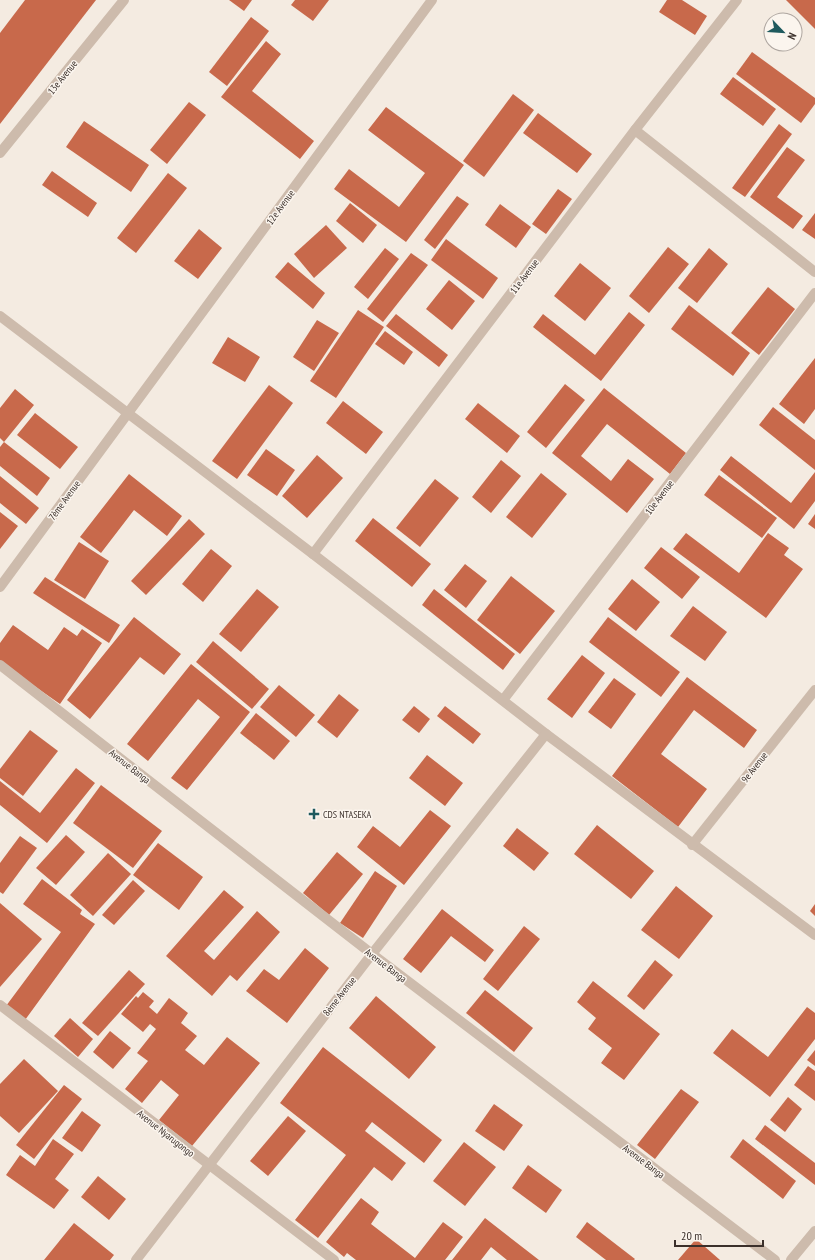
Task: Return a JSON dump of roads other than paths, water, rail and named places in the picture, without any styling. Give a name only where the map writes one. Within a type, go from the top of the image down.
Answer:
[{"type":"street","name":"13e Avenue","points":[[0,153],[124,0]]},
{"type":"street","name":"12e Avenue","points":[[128,413],[432,0]]},
{"type":"street","name":"11e Avenue","points":[[313,554],[635,130],[737,0]]},
{"type":"street","points":[[635,130],[815,272]]},
{"type":"street","name":"10e Avenue","points":[[503,700],[815,293]]},
{"type":"street","points":[[0,316],[692,845],[815,935]]},
{"type":"street","name":"7ème Avenue","points":[[0,587],[128,413]]},
{"type":"street","name":"Avenue Banga","points":[[0,665],[372,954],[775,1260]]},
{"type":"street","name":"9e Avenue","points":[[692,845],[815,690]]},
{"type":"street","name":"8ème Avenue","points":[[136,1260],[372,954],[546,734]]},
{"type":"street","name":"Avenue Nyarugongo","points":[[0,1005],[208,1166],[334,1260]]},
{"type":"street","points":[[791,1260],[815,1231]]},
{"type":"place","name":"CDS NTASEKA","points":[[314,814]]}]
